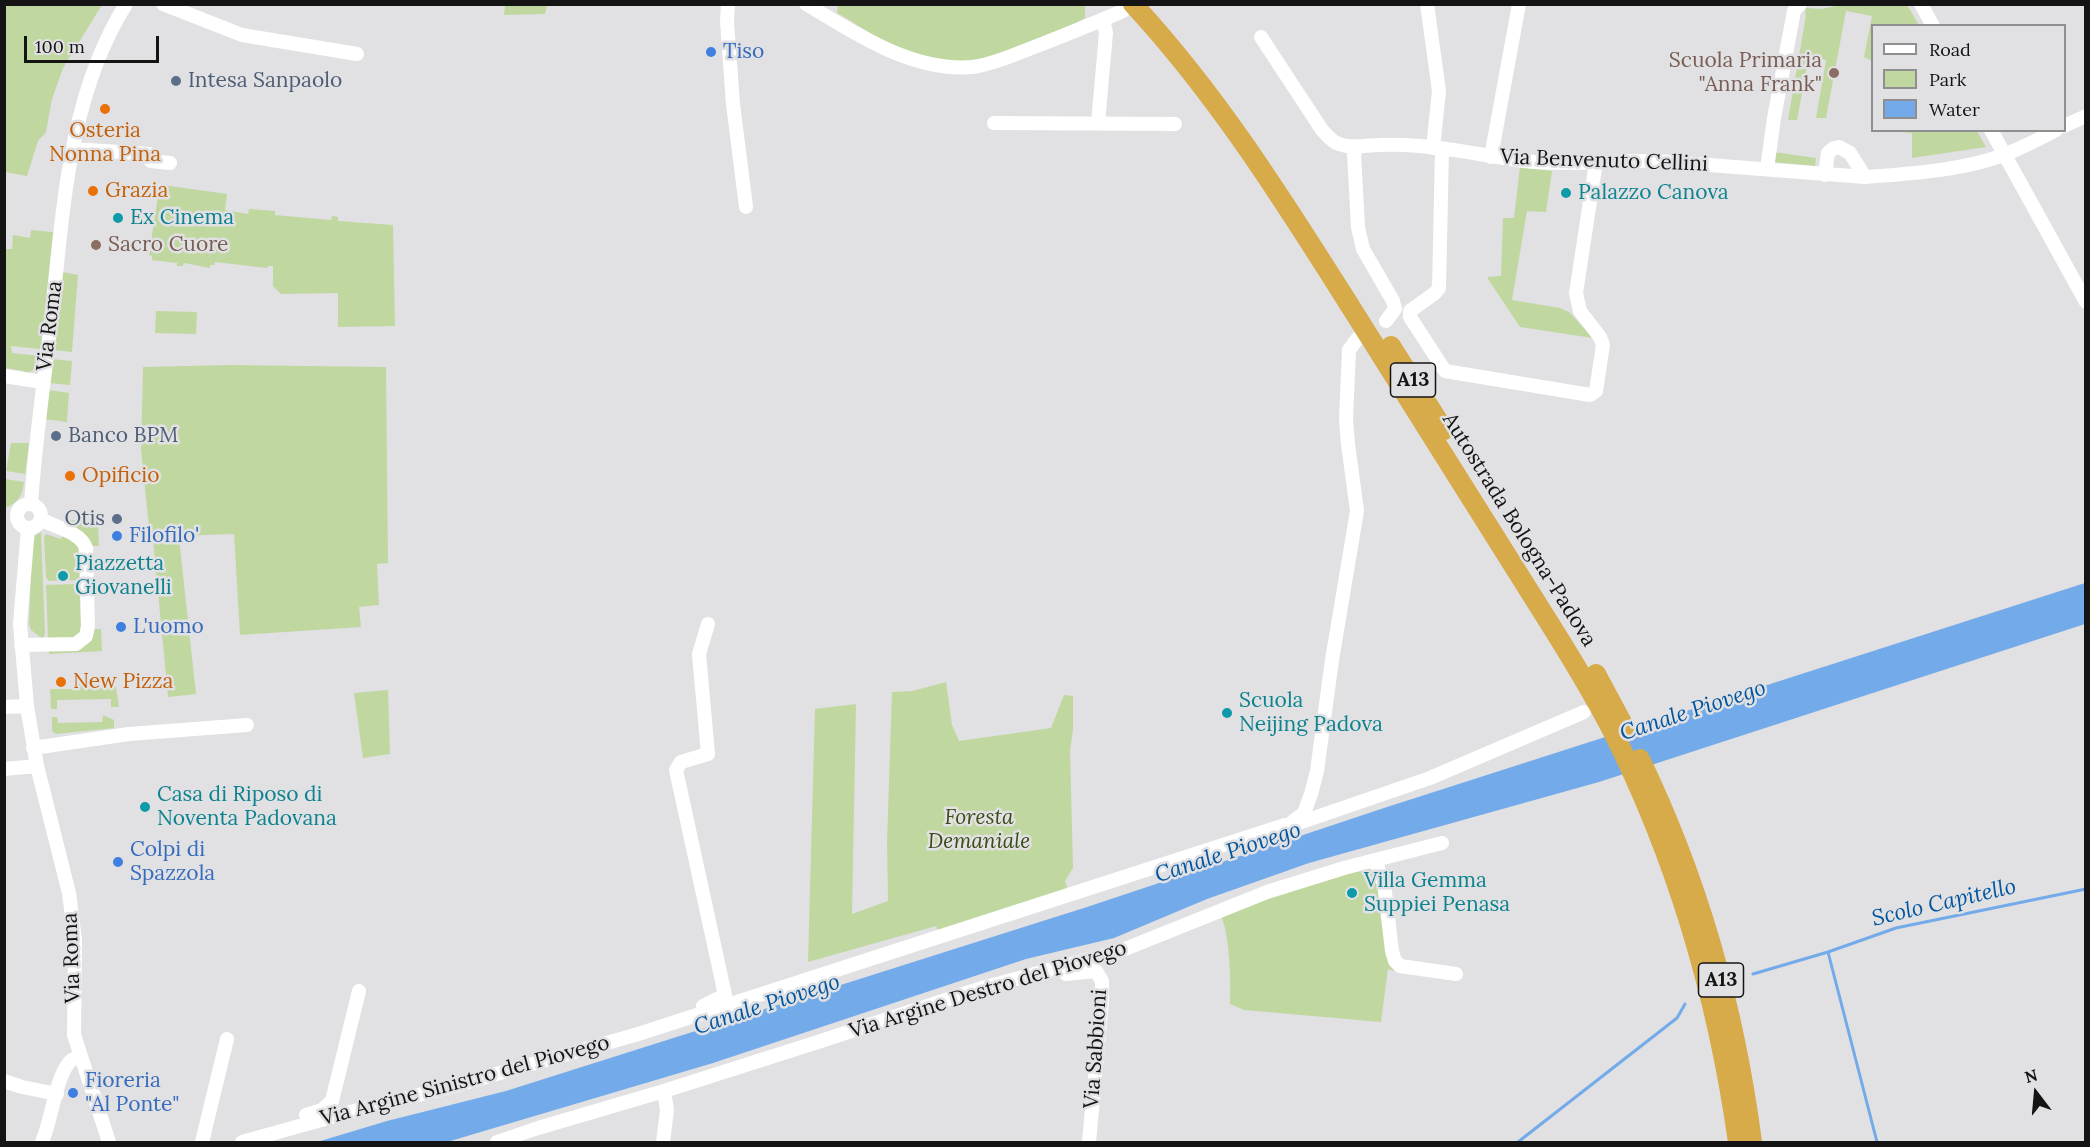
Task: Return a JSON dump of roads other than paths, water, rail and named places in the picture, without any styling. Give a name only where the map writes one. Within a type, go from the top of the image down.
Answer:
[{"type":"highway","name":"Autostrada Bologna-Padova","points":[[1148,4],[1215,92],[1592,680],[1622,752],[1661,823],[1693,889],[1718,967],[1732,1025],[1746,1092],[1752,1143]]},
{"type":"highway","name":"Autostrada Bologna-Padova","points":[[1128,8],[1160,34],[1215,92]]},
{"type":"highway","name":"Autostrada Bologna-Padova","points":[[1661,823],[1714,1011],[1738,1143]]},
{"type":"street","name":"Via Roma","points":[[31,504],[64,201],[73,149],[92,74],[104,44],[126,4]]},
{"type":"street","points":[[163,4],[242,35],[357,54]]},
{"type":"street","points":[[728,4],[727,22],[733,104],[746,207]]},
{"type":"street","points":[[806,4],[879,46],[932,63],[953,67],[973,67],[999,60],[1128,8]]},
{"type":"street","points":[[1491,157],[1519,4]]},
{"type":"street","points":[[1767,169],[1794,11],[1800,4]]},
{"type":"street","points":[[1921,4],[1932,24]]},
{"type":"street","points":[[1432,6],[1439,91],[1439,288],[1410,311],[1410,317],[1445,371],[1590,395],[1596,391],[1602,340],[1580,311],[1576,292],[1596,162]]},
{"type":"street","points":[[1098,123],[1106,33],[1103,19]]},
{"type":"street","points":[[1261,37],[1322,130],[1339,144],[1357,148],[1354,154],[1358,227],[1363,249],[1393,301],[1395,309],[1386,321]]},
{"type":"street","points":[[2066,125],[2085,116]]},
{"type":"street","points":[[994,123],[1175,124]]},
{"type":"street","points":[[1992,132],[2085,302]]},
{"type":"street","name":"Via Benvenuto Cellini","points":[[1357,148],[1388,144],[1561,163],[1657,161],[1865,177],[1973,163],[2004,155],[2052,132]]},
{"type":"street","points":[[1825,175],[1828,153],[1839,147],[1850,153],[1865,177]]},
{"type":"street","points":[[73,149],[149,154],[151,161],[170,163]]},
{"type":"street","points":[[1285,825],[1295,821],[1304,813],[1317,771],[1332,660],[1357,511],[1348,444],[1347,367],[1349,350],[1358,338]]},
{"type":"street","points":[[4,376],[43,382]]},
{"type":"street","points":[[31,504],[40,511],[41,519],[36,526],[28,528],[21,526],[10,515],[17,512],[22,505],[31,504]]},
{"type":"street","points":[[21,645],[76,644],[86,636],[88,626],[86,548],[83,541],[78,536],[41,519]]},
{"type":"street","name":"Via Roma","points":[[28,528],[21,600],[21,645],[27,706],[37,766],[69,893],[75,940],[74,1035],[109,1143]]},
{"type":"street","name":"Via Argine Sinistro del Piovego","points":[[687,1018],[705,1005],[725,995],[676,770],[681,762],[708,754],[699,654],[708,624]]},
{"type":"street","points":[[4,707],[27,706]]},
{"type":"street","name":"Via Argine Sinistro del Piovego","points":[[239,1143],[527,1066],[687,1018],[1285,825],[1296,824],[1430,778],[1584,712]]},
{"type":"street","points":[[33,748],[121,735],[247,725]]},
{"type":"street","points":[[4,769],[37,766]]},
{"type":"street","name":"Via Argine Destro del Piovego","points":[[497,1143],[538,1128],[664,1091],[982,988],[1120,951],[1267,892],[1442,843]]},
{"type":"street","points":[[1375,860],[1384,884],[1395,961],[1400,966],[1456,974]]},
{"type":"street","name":"Via Sabbioni","points":[[1049,970],[1053,974],[1096,971],[1101,976],[1102,1008],[1089,1143]]},
{"type":"street","name":"Via Argine Sinistro del Piovego","points":[[239,1143],[284,1121],[322,1110],[332,1101],[359,991]]},
{"type":"street","points":[[202,1143],[227,1039]]},
{"type":"street","points":[[42,1143],[63,1072],[69,1062],[80,1056]]},
{"type":"street","points":[[4,1081],[57,1094]]},
{"type":"street","points":[[663,1143],[667,1110],[664,1091]]},
{"type":"water","name":"Canale Piovego","points":[[2085,583],[2085,624],[1599,782],[1309,863],[1207,899],[1114,938],[1026,959],[713,1063],[447,1142],[317,1142],[387,1121],[506,1091],[1087,907],[1384,808]]},
{"type":"waterway","name":"Scolo Capitello","points":[[1877,1142],[1828,952],[1896,928],[2086,889]]},
{"type":"waterway","points":[[1753,974],[1828,952]]},
{"type":"waterway","points":[[1518,1142],[1677,1018],[1685,1004]]},
{"type":"place","name":"Tiso","points":[[711,52]]},
{"type":"place","name":"Scuola Primaria \"Anna Frank\"","points":[[1834,73]]},
{"type":"place","name":"Intesa Sanpaolo","points":[[176,81]]},
{"type":"place","name":"Osteria Nonna Pina","points":[[105,109]]},
{"type":"place","name":"Grazia","points":[[93,191]]},
{"type":"place","name":"Palazzo Canova","points":[[1566,193]]},
{"type":"place","name":"Ex Cinema","points":[[118,218]]},
{"type":"place","name":"Sacro Cuore","points":[[96,245]]},
{"type":"place","name":"Banco BPM","points":[[56,436]]},
{"type":"place","name":"Opificio","points":[[70,476]]},
{"type":"place","name":"Otis","points":[[117,519]]},
{"type":"place","name":"Filofilo'","points":[[117,536]]},
{"type":"place","name":"Piazzetta Giovanelli","points":[[63,576]]},
{"type":"place","name":"L'uomo","points":[[121,627]]},
{"type":"place","name":"New Pizza","points":[[61,682]]},
{"type":"place","name":"Scuola Neijing Padova","points":[[1227,713]]},
{"type":"place","name":"Casa di Riposo di Noventa Padovana","points":[[145,807]]},
{"type":"place","name":"Colpi di Spazzola","points":[[118,862]]},
{"type":"place","name":"Villa Gemma Suppiei Penasa","points":[[1352,893]]},
{"type":"place","name":"Fioreria \"Al Ponte\"","points":[[73,1093]]},
{"type":"park label","name":"Foresta Demaniale","points":[[979,830]]}]
